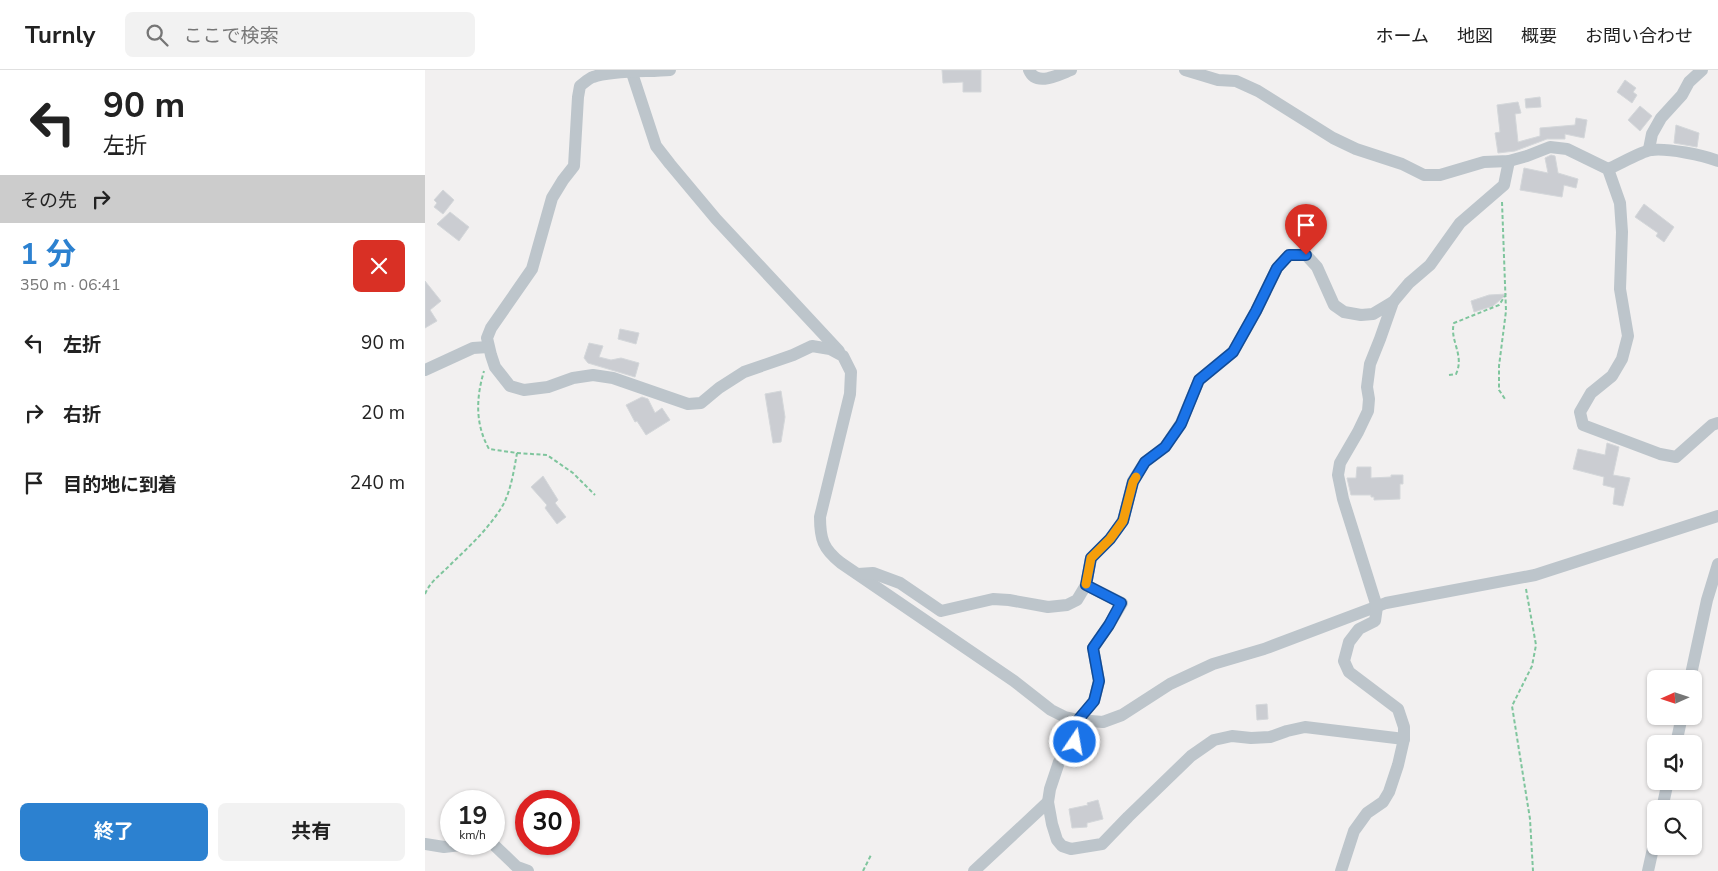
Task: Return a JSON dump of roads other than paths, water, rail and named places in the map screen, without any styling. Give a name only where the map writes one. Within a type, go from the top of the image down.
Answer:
[{"type":"street","points":[[670,70],[614,72],[592,77],[580,86],[574,166],[552,198],[532,269],[491,328],[487,338],[489,351],[495,367],[510,386],[524,390],[548,387],[573,378],[593,375],[613,378],[688,404],[701,403],[719,388],[745,372],[793,355],[812,346],[830,349],[843,356]]},
{"type":"street","points":[[1029,70],[1037,79],[1044,79],[1071,70]]},
{"type":"street","points":[[1185,70],[1218,80],[1236,81],[1258,91],[1355,149],[1402,164],[1424,174],[1440,175],[1484,162],[1509,161],[1551,147],[1567,149],[1607,169],[1620,202],[1622,232],[1620,290],[1628,336],[1622,359],[1612,376],[1591,393],[1580,412],[1583,426],[1660,454],[1676,457],[1712,425],[1718,423]]},
{"type":"street","points":[[1651,150],[1649,149],[1652,134],[1661,118],[1683,95],[1689,82],[1702,70]]},
{"type":"street","points":[[631,71],[657,146],[665,158],[716,219],[843,356],[851,372],[850,394],[820,517],[820,534],[825,547],[832,556],[1014,681],[1051,710],[1065,717],[1103,722],[1122,715],[1170,684],[1213,664],[1264,649],[1386,603],[1535,575],[1718,516]]},
{"type":"street","points":[[1607,169],[1651,150],[1691,154],[1718,161]]},
{"type":"street","points":[[858,574],[873,573],[900,583],[941,611],[993,600],[1009,600],[1048,607],[1067,605],[1077,600],[1086,585],[1091,558],[1110,539],[1123,521],[1133,482],[1145,462],[1165,447],[1181,424],[1199,380],[1233,352],[1277,268],[1289,255],[1306,255],[1317,267],[1334,305],[1344,312],[1361,315],[1373,314],[1393,302],[1430,265],[1460,224],[1504,185],[1509,161]]},
{"type":"street","points":[[1341,871],[1354,831],[1367,814],[1383,802],[1389,792],[1404,739],[1404,727],[1398,709],[1349,672],[1344,660],[1349,642],[1359,629],[1375,621],[1377,607],[1343,499],[1338,475],[1340,463],[1358,432],[1367,411],[1369,400],[1367,386],[1370,364],[1393,302]]},
{"type":"street","points":[[425,370],[473,348],[489,351]]},
{"type":"street","points":[[1692,670],[1707,600],[1718,564]]},
{"type":"street","points":[[1086,585],[1121,603],[1093,648],[1099,681],[1094,701],[1078,720],[1079,729],[1075,742],[1059,762],[1050,789],[1048,802],[1052,824],[1057,840],[1062,846],[1071,849],[1102,844],[1191,756],[1214,740],[1232,736],[1270,737],[1287,730],[1305,727],[1404,739]]},
{"type":"street","points":[[974,871],[1048,802]]},
{"type":"street","points":[[425,844],[440,846]]},
{"type":"street","points":[[504,855],[517,867],[528,871]]},
{"type":"street","points":[[1648,871],[1652,855]]}]
